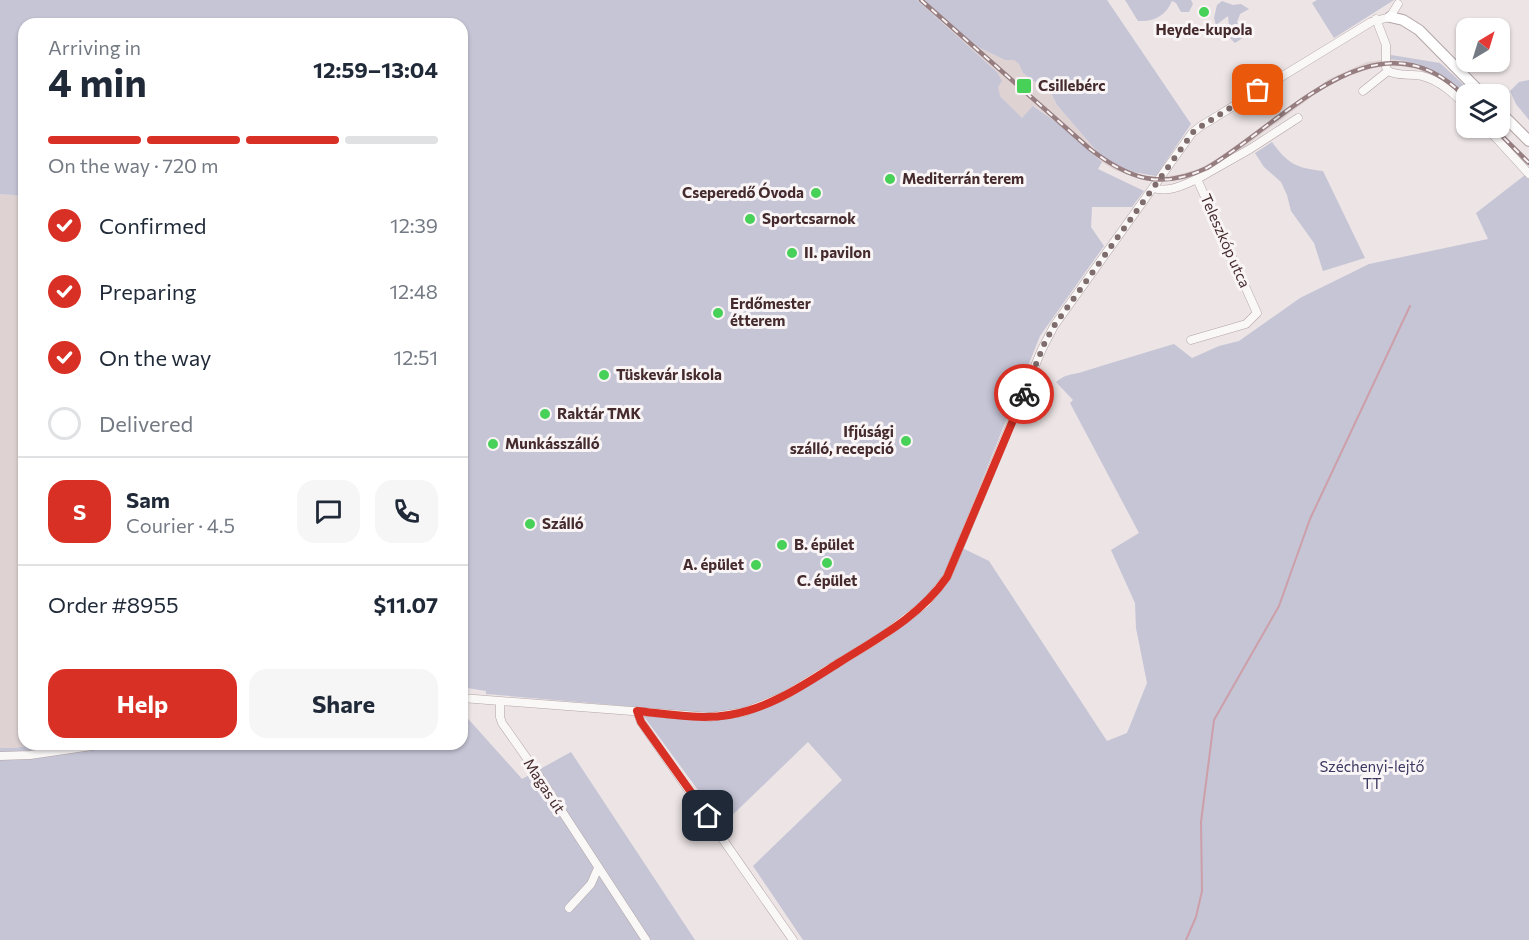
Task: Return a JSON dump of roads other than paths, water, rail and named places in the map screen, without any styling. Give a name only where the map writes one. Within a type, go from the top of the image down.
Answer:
[{"type":"street","points":[[1390,17],[1398,4]]},
{"type":"street","points":[[468,698],[710,717],[728,716],[758,708],[784,696],[884,635],[926,603],[943,584],[954,563],[1048,335],[1196,129],[1376,19],[1390,17],[1403,20],[1419,30],[1472,84]]},
{"type":"street","points":[[1376,19],[1386,45],[1388,71]]},
{"type":"street","points":[[1363,91],[1388,71]]},
{"type":"street","points":[[1388,71],[1400,75],[1425,76],[1456,97]]},
{"type":"street","points":[[1197,179],[1298,118]]},
{"type":"street","points":[[1510,122],[1529,141]]},
{"type":"street","points":[[1496,138],[1529,174]]},
{"type":"street","name":"Teleszkóp utca","points":[[1153,188],[1172,189],[1197,179],[1257,313],[1246,324],[1191,340]]},
{"type":"street","name":"Magas út","points":[[500,701],[502,723],[646,940]]},
{"type":"street","points":[[637,711],[641,722],[793,940]]},
{"type":"street","points":[[0,756],[30,755],[64,750]]},
{"type":"street","points":[[568,908],[594,880],[598,868]]},
{"type":"street","points":[[594,880],[606,881]]},
{"type":"waterway","points":[[1186,940],[1196,917],[1202,891],[1201,822],[1214,720],[1279,606],[1310,519],[1410,306]]},
{"type":"railway","points":[[921,0],[1090,149],[1118,168],[1146,178],[1174,179],[1207,168],[1300,101],[1333,81],[1366,67],[1400,63],[1434,73],[1456,90]]},
{"type":"railway","points":[[1504,138],[1529,163]]},
{"type":"place","name":"Heyde-kupola","points":[[1204,12]]},
{"type":"place","name":"Csillebérc","points":[[1024,86]]},
{"type":"place","name":"Mediterrán terem","points":[[890,179]]},
{"type":"place","name":"Cseperedő Óvoda","points":[[816,193]]},
{"type":"place","name":"Sportcsarnok","points":[[750,219]]},
{"type":"place","name":"II. pavilon","points":[[792,253]]},
{"type":"place","name":"Erdőmester étterem","points":[[718,313]]},
{"type":"place","name":"Tüskevár Iskola","points":[[604,375]]},
{"type":"place","name":"Raktár TMK","points":[[545,414]]},
{"type":"place","name":"Ifjúsági szálló, recepció","points":[[906,441]]},
{"type":"place","name":"Munkásszálló","points":[[493,444]]},
{"type":"place","name":"Szálló","points":[[530,524]]},
{"type":"place","name":"B. épület","points":[[782,545]]},
{"type":"place","name":"C. épület","points":[[827,563]]},
{"type":"place","name":"A. épület","points":[[756,565]]},
{"type":"park label","name":"Széchenyi-lejtő TT","points":[[1372,776]]}]
